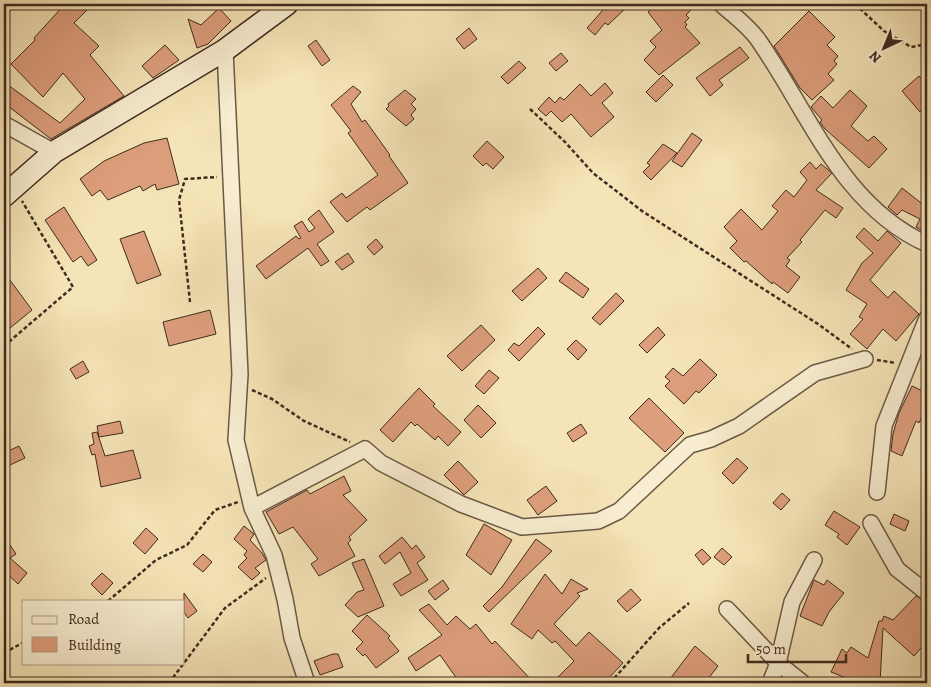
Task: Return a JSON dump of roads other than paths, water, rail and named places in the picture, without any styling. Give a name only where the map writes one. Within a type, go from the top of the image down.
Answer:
[{"type":"main road","points":[[9,192],[54,152],[225,50],[287,4]]},
{"type":"street","points":[[721,4],[758,39],[848,183],[881,215],[916,239],[927,244]]},
{"type":"street","points":[[225,50],[240,384],[236,440],[250,503],[274,555],[292,638],[307,683]]},
{"type":"street","points":[[4,124],[54,152]]},
{"type":"street","points":[[877,492],[884,426],[907,364],[927,318]]},
{"type":"street","points":[[250,503],[365,449],[381,463],[444,496],[522,527],[598,521],[619,511],[696,441],[711,439],[739,426],[815,373],[864,359]]},
{"type":"street","points":[[871,524],[897,569],[927,593]]},
{"type":"street","points":[[770,683],[778,662],[792,602],[814,560]]},
{"type":"street","points":[[727,609],[778,662],[803,683]]}]
